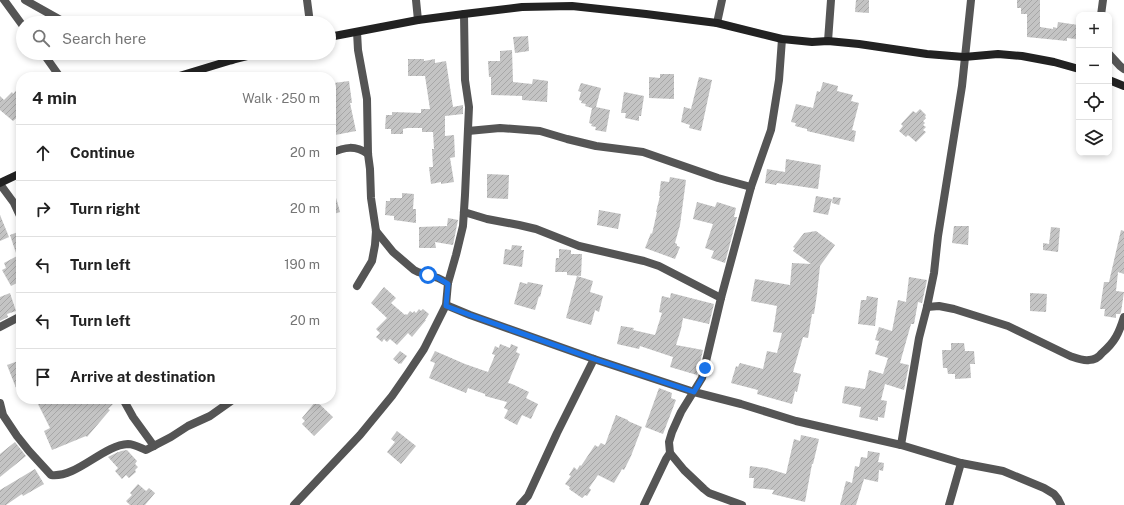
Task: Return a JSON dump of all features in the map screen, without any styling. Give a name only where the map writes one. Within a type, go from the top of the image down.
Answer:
[{"type":"main road","points":[[336,36],[418,20],[464,14],[522,7],[572,6],[717,23],[782,38],[812,42],[828,41],[859,44],[927,54],[964,57],[998,54],[1022,56],[1076,68]]},
{"type":"main road","points":[[192,72],[232,60]]},
{"type":"main road","points":[[1112,81],[1124,86]]},
{"type":"main road","points":[[0,184],[16,176]]},
{"type":"street","points":[[4,0],[16,16]]},
{"type":"street","points":[[26,0],[54,16]]},
{"type":"street","points":[[307,0],[309,16]]},
{"type":"street","points":[[416,0],[418,20]]},
{"type":"street","points":[[717,23],[722,0]]},
{"type":"street","points":[[828,41],[831,0]]},
{"type":"street","points":[[901,445],[918,338],[927,307],[934,273],[938,236],[962,86],[971,0]]},
{"type":"street","points":[[1102,12],[1104,0]]},
{"type":"street","points":[[294,505],[360,435],[392,396],[424,349],[446,306],[448,284],[463,226],[464,212],[469,107],[466,80],[464,14]]},
{"type":"street","points":[[357,286],[372,261],[376,232],[371,198],[368,154],[367,99],[358,50],[358,32]]},
{"type":"street","points":[[644,505],[670,453],[672,432],[681,412],[702,378],[705,368],[711,336],[751,187],[771,130],[779,80],[782,38]]},
{"type":"street","points":[[1112,57],[1124,69]]},
{"type":"street","points":[[48,60],[56,72]]},
{"type":"street","points":[[468,131],[500,128],[540,131],[596,146],[643,152],[718,178],[751,187]]},
{"type":"street","points":[[336,152],[352,148],[360,149],[368,154]]},
{"type":"street","points":[[0,184],[16,207]]},
{"type":"street","points":[[464,212],[487,219],[536,229],[579,246],[644,261],[659,266],[721,298]]},
{"type":"street","points":[[376,232],[393,252],[414,270],[438,278],[448,284]]},
{"type":"street","points":[[446,306],[594,359],[694,392],[741,404],[796,421],[901,445],[961,463],[1003,471],[1044,488],[1054,494],[1061,505]]},
{"type":"street","points":[[927,307],[940,306],[954,309],[1008,326],[1081,360],[1089,360],[1099,356],[1109,348],[1116,340],[1124,317]]},
{"type":"street","points":[[0,327],[16,319]]},
{"type":"street","points":[[520,505],[528,496],[557,433],[594,359]]},
{"type":"street","points":[[0,403],[1,415],[29,451],[51,475],[58,476],[86,463],[118,445],[130,444],[146,450],[188,426],[210,416],[227,404]]},
{"type":"street","points":[[126,404],[133,417],[154,446]]},
{"type":"street","points":[[670,453],[684,470],[706,491],[742,505]]},
{"type":"street","points":[[949,505],[961,463]]},
{"type":"building","points":[[856,0],[869,0],[869,13],[855,12]]},
{"type":"building","points":[[1017,0],[1040,0],[1040,27],[1053,29],[1053,27],[1057,28],[1058,22],[1076,25],[1076,39],[1067,38],[1067,41],[1027,37],[1027,14],[1021,14],[1021,8],[1017,8]]},
{"type":"building","points":[[528,36],[529,51],[515,53],[513,37]]},
{"type":"building","points":[[512,50],[513,82],[532,84],[533,79],[548,81],[547,102],[522,100],[522,96],[491,95],[491,77],[489,77],[488,61],[500,61],[500,51]]},
{"type":"building","points":[[408,59],[424,59],[424,61],[435,59],[435,63],[446,61],[453,107],[463,105],[463,114],[445,116],[445,136],[454,135],[455,157],[450,158],[454,182],[431,184],[429,167],[433,167],[433,132],[422,132],[422,128],[407,128],[403,129],[403,134],[391,134],[391,129],[385,129],[386,115],[392,115],[392,112],[421,113],[421,109],[430,109],[425,76],[408,76]]},
{"type":"building","points":[[660,74],[674,74],[674,99],[649,98],[649,77],[660,78]]},
{"type":"building","points":[[699,77],[712,80],[701,131],[689,128],[690,125],[681,122],[684,107],[691,109]]},
{"type":"building","points":[[349,81],[352,103],[350,103],[356,131],[336,135],[336,83]]},
{"type":"building","points":[[823,82],[838,86],[837,91],[853,95],[851,101],[859,103],[852,130],[856,131],[854,142],[807,131],[807,129],[795,126],[796,123],[791,122],[796,104],[813,108],[817,91],[820,92]]},
{"type":"building","points":[[581,83],[601,88],[596,107],[610,110],[606,132],[595,130],[596,127],[591,126],[592,124],[589,123],[592,108],[585,106],[586,104],[581,103],[582,101],[579,100],[581,92],[578,91]]},
{"type":"building","points":[[16,91],[16,118],[13,121],[0,110],[0,96],[4,100],[12,92],[13,94]]},
{"type":"building","points":[[624,92],[644,96],[639,121],[625,118],[626,113],[621,113]]},
{"type":"building","points":[[920,109],[926,115],[926,118],[923,121],[925,123],[923,125],[926,127],[923,130],[926,132],[916,142],[908,135],[906,137],[899,131],[903,126],[901,124],[913,111],[916,113]]},
{"type":"building","points":[[786,159],[821,165],[818,189],[777,183],[776,185],[765,183],[767,169],[785,172]]},
{"type":"building","points":[[487,174],[509,175],[508,199],[487,198]]},
{"type":"building","points":[[670,177],[686,180],[680,225],[675,243],[680,247],[675,259],[645,248],[651,233],[652,234],[660,196],[661,181],[669,182]]},
{"type":"building","points":[[402,193],[414,194],[413,209],[416,209],[416,223],[394,220],[394,216],[385,215],[386,201],[390,201],[390,198],[402,198]]},
{"type":"building","points":[[816,196],[832,199],[828,215],[813,212]]},
{"type":"building","points":[[833,197],[841,198],[839,205],[832,203]]},
{"type":"building","points":[[336,198],[340,212],[336,213]]},
{"type":"building","points":[[697,202],[715,207],[717,202],[736,208],[734,217],[737,217],[725,263],[711,258],[714,251],[705,248],[713,224],[693,219]]},
{"type":"building","points":[[599,210],[621,214],[618,229],[597,225]]},
{"type":"building","points":[[0,215],[9,237],[0,241]]},
{"type":"building","points":[[448,218],[458,220],[453,245],[435,242],[436,248],[419,248],[419,227],[447,226]]},
{"type":"building","points":[[954,226],[969,226],[968,245],[952,243]]},
{"type":"building","points":[[1051,227],[1060,228],[1058,252],[1043,250],[1043,243],[1049,244]]},
{"type":"building","points":[[1121,230],[1124,231],[1124,274],[1118,272],[1116,291],[1124,292],[1121,312],[1120,314],[1116,314],[1116,318],[1104,316],[1105,309],[1100,309],[1104,282],[1109,282]]},
{"type":"building","points":[[816,231],[835,245],[820,266],[814,314],[812,314],[808,338],[803,337],[793,372],[801,374],[797,392],[795,391],[792,404],[757,394],[758,390],[731,383],[736,366],[738,367],[740,363],[763,369],[767,351],[777,353],[782,333],[773,332],[777,306],[751,301],[755,279],[790,285],[792,263],[811,264],[793,251],[795,248],[793,247],[804,233]]},
{"type":"building","points":[[16,233],[16,253],[10,235]]},
{"type":"building","points":[[512,245],[522,246],[521,250],[524,250],[522,267],[503,264],[505,249],[511,250]]},
{"type":"building","points":[[559,249],[571,250],[571,254],[582,254],[581,276],[567,275],[567,272],[555,272],[556,258],[559,258]]},
{"type":"building","points":[[16,257],[16,284],[11,286],[2,270],[6,268],[4,263]]},
{"type":"building","points":[[577,276],[593,281],[590,292],[603,296],[599,312],[595,310],[591,325],[566,318]]},
{"type":"building","points":[[909,277],[927,280],[922,303],[918,302],[914,324],[911,324],[900,363],[909,365],[904,390],[885,384],[881,400],[887,401],[884,418],[878,417],[878,421],[859,417],[861,407],[842,403],[845,386],[865,389],[869,370],[883,374],[888,358],[875,354],[879,341],[875,340],[879,327],[892,331],[898,300],[906,302]]},
{"type":"building","points":[[520,282],[543,285],[535,310],[514,304]]},
{"type":"building","points":[[384,287],[396,298],[391,303],[405,315],[407,315],[410,311],[413,313],[414,311],[416,313],[419,309],[421,311],[423,309],[429,314],[412,337],[408,333],[397,345],[390,339],[387,342],[384,339],[382,342],[376,337],[380,333],[376,329],[387,318],[371,303]]},
{"type":"building","points":[[10,293],[16,311],[7,314],[8,317],[0,321],[0,297]]},
{"type":"building","points":[[671,293],[714,304],[709,324],[683,318],[676,345],[703,350],[697,375],[670,367],[673,357],[640,346],[639,349],[617,344],[621,326],[634,328],[633,330],[655,335],[662,313],[659,312],[662,296],[670,298]]},
{"type":"building","points":[[1030,293],[1047,294],[1046,312],[1030,311]]},
{"type":"building","points":[[867,296],[878,298],[875,326],[858,324],[861,300],[866,300]]},
{"type":"building","points":[[951,343],[964,343],[965,351],[974,351],[975,364],[970,364],[971,378],[955,379],[955,374],[948,374],[947,368],[943,368],[942,350],[951,350]]},
{"type":"building","points":[[500,344],[510,348],[511,344],[518,347],[516,352],[520,354],[508,383],[529,392],[526,398],[538,404],[531,419],[522,415],[517,425],[504,418],[508,410],[504,408],[507,402],[485,396],[485,394],[468,388],[466,393],[429,378],[435,363],[430,361],[435,351],[488,372],[495,355],[492,354],[495,346],[499,348]]},
{"type":"building","points":[[400,351],[407,356],[401,364],[399,364],[393,359]]},
{"type":"building","points":[[16,362],[16,388],[7,365]]},
{"type":"building","points":[[659,388],[672,393],[671,398],[676,400],[663,434],[645,427]]},
{"type":"building","points":[[38,404],[113,404],[108,409],[110,410],[87,437],[86,436],[52,450],[44,431],[50,428]]},
{"type":"building","points":[[314,404],[319,404],[333,417],[314,436],[302,424],[305,421],[302,418]]},
{"type":"building","points":[[616,415],[642,427],[631,456],[624,470],[622,469],[614,483],[598,475],[589,488],[591,490],[587,496],[585,495],[582,498],[569,489],[570,487],[565,484],[571,476],[569,475],[574,467],[577,470],[580,465],[581,466],[595,445],[598,447],[601,443],[605,445]]},
{"type":"building","points":[[397,431],[416,446],[401,464],[387,452],[395,442],[391,439]]},
{"type":"building","points":[[801,435],[819,439],[812,464],[805,502],[772,494],[774,490],[753,488],[754,478],[749,478],[750,466],[766,468],[786,474],[794,439],[800,441]]},
{"type":"building","points":[[15,442],[26,456],[0,477],[0,454]]},
{"type":"building","points":[[127,450],[137,461],[135,464],[138,467],[135,470],[136,472],[129,478],[126,475],[122,479],[115,471],[118,468],[108,457],[118,452]]},
{"type":"building","points":[[868,451],[880,453],[878,462],[884,463],[883,471],[879,470],[878,482],[864,479],[856,505],[840,505],[846,481],[852,483],[855,466],[859,467],[861,457],[867,458]]},
{"type":"building","points":[[35,469],[44,484],[23,496],[22,494],[6,505],[0,505],[0,490]]},
{"type":"building","points":[[138,484],[146,491],[149,488],[155,493],[145,505],[130,505],[126,501],[132,495],[130,493]]},
{"type":"route","points":[[428,275],[443,280],[448,284],[446,306],[594,359],[694,392],[702,378],[705,368]]}]
